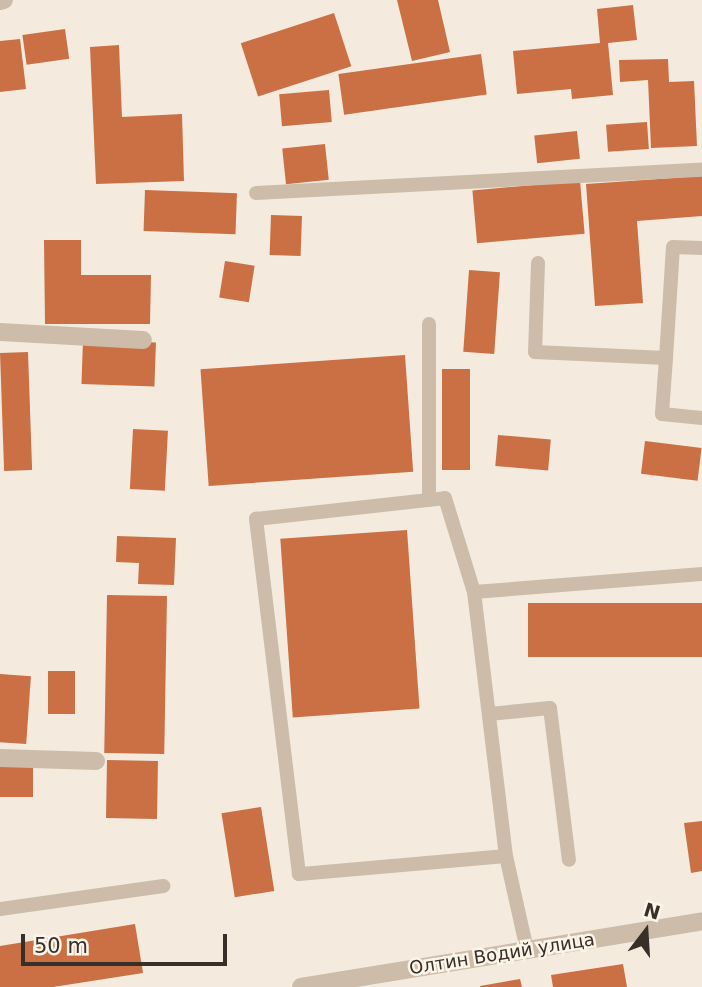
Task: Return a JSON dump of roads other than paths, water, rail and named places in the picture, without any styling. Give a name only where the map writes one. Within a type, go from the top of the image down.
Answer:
[{"type":"street","points":[[0,332],[143,340]]},
{"type":"street","points":[[0,758],[96,761]]},
{"type":"street","name":"Олтин Водий улица","points":[[301,987],[702,921]]},
{"type":"lane","points":[[256,193],[702,170]]},
{"type":"lane","points":[[702,248],[673,247],[662,414],[702,418]]},
{"type":"lane","points":[[538,263],[535,352],[666,358]]},
{"type":"lane","points":[[429,324],[429,500]]},
{"type":"lane","points":[[506,856],[299,874],[256,519],[445,498],[474,592],[506,856],[527,950]]},
{"type":"lane","points":[[474,592],[702,574]]},
{"type":"lane","points":[[489,714],[550,708],[569,860]]},
{"type":"lane","points":[[0,909],[163,886]]}]
